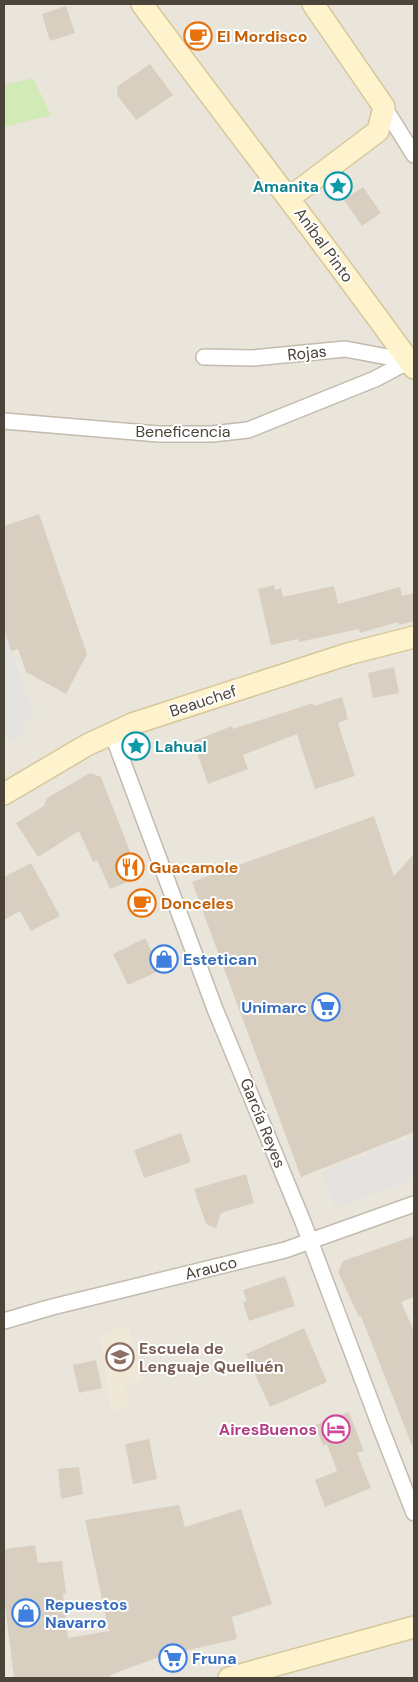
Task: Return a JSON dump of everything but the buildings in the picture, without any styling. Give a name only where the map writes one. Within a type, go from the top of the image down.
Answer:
[{"type":"main road","name":"Aníbal Pinto","points":[[142,4],[412,364]]},
{"type":"main road","points":[[289,198],[378,131],[384,107],[313,4]]},
{"type":"main road","name":"Beauchef","points":[[4,794],[112,733],[150,718],[348,654],[414,637]]},
{"type":"main road","points":[[229,1678],[414,1627]]},
{"type":"street","points":[[384,107],[414,155]]},
{"type":"street","name":"Rojas","points":[[204,357],[253,358],[345,348],[412,364]]},
{"type":"street","name":"Beneficencia","points":[[4,421],[160,434],[212,434],[248,430],[412,364]]},
{"type":"street","name":"García Reyes","points":[[112,733],[216,1009],[311,1241],[414,1513]]},
{"type":"street","name":"Arauco","points":[[4,1321],[52,1307],[285,1250],[414,1204]]},
{"type":"shaded area","points":[[4,4],[414,4],[414,1678],[4,1678]]},
{"type":"shaded area","points":[[4,631],[35,718],[22,723],[26,736],[9,742],[4,728]]},
{"type":"shaded area","points":[[414,1136],[414,1179],[335,1208],[321,1172]]},
{"type":"shaded area","name":"Escuela de Lenguaje Quelluén","points":[[129,1326],[142,1380],[125,1386],[130,1406],[111,1412],[100,1335],[113,1332],[113,1329]]},
{"type":"green space","points":[[33,78],[51,115],[4,127],[4,85]]},
{"type":"place","name":"El Mordisco","points":[[198,36]]},
{"type":"place","name":"Amanita","points":[[338,186]]},
{"type":"place","name":"Lahual","points":[[136,746]]},
{"type":"place","name":"Guacamole","points":[[130,867]]},
{"type":"place","name":"Donceles","points":[[142,903]]},
{"type":"place","name":"Estetican","points":[[164,959]]},
{"type":"place","name":"Unimarc","points":[[326,1007]]},
{"type":"place","name":"Escuela de Lenguaje Quelluén","points":[[120,1357]]},
{"type":"place","name":"AiresBuenos","points":[[336,1429]]},
{"type":"place","name":"Repuestos Navarro","points":[[26,1613]]},
{"type":"place","name":"Fruna","points":[[173,1658]]}]
